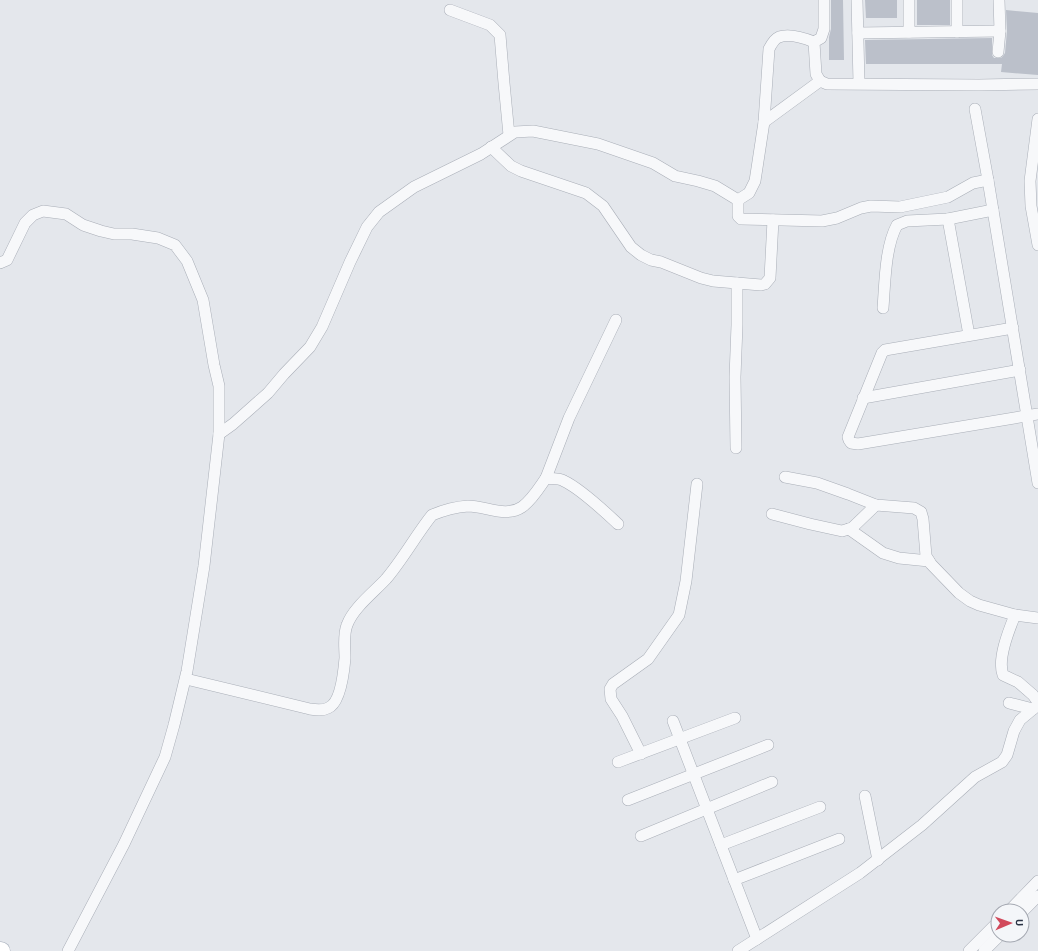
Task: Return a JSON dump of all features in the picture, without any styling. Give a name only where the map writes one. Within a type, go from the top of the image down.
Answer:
[{"type":"street","points":[[814,42],[821,38],[824,29],[824,0]]},
{"type":"street","points":[[857,0],[859,84]]},
{"type":"street","points":[[909,0],[909,32]]},
{"type":"street","points":[[957,0],[957,32]]},
{"type":"street","points":[[998,52],[1000,0]]},
{"type":"street","points":[[450,10],[490,25],[500,35],[509,135]]},
{"type":"street","points":[[858,33],[1000,31]]},
{"type":"street","points":[[738,200],[749,193],[754,181],[764,122],[769,49],[772,42],[779,36],[790,36],[802,37],[814,42]]},
{"type":"street","points":[[814,42],[816,74],[820,80],[827,84],[1038,84]]},
{"type":"street","points":[[764,122],[820,80]]},
{"type":"street","points":[[975,109],[1012,328],[1020,370],[1032,415],[1038,483]]},
{"type":"street","points":[[1038,119],[1030,181],[1031,206],[1038,245]]},
{"type":"street","points":[[218,434],[233,424],[268,393],[310,347],[322,327],[367,226],[379,212],[414,187],[481,154],[515,132],[533,131],[598,144],[653,163],[675,176],[715,186],[738,200]]},
{"type":"street","points":[[492,147],[511,166],[521,171],[586,193],[603,206],[624,239],[641,255],[701,278],[713,281],[761,285],[768,282],[770,278],[773,220]]},
{"type":"street","points":[[738,200],[738,216],[741,219],[822,221],[837,218],[861,208],[871,206],[900,207],[948,197],[973,183],[988,180]]},
{"type":"street","points":[[882,308],[890,244],[897,225],[907,221],[948,219],[993,210]]},
{"type":"street","points":[[0,263],[7,260],[25,223],[33,215],[43,211],[66,214],[83,225],[101,231],[114,234],[132,234],[158,238],[175,245],[187,261],[203,300],[219,386],[218,434],[204,566],[186,679],[165,757],[124,844],[68,951]]},
{"type":"street","points":[[948,219],[969,335]]},
{"type":"street","points":[[736,448],[735,377],[737,283]]},
{"type":"street","points":[[186,679],[310,709],[320,710],[330,708],[339,691],[345,657],[344,638],[346,625],[352,615],[386,578],[432,515],[444,510],[468,506],[510,512],[522,507],[546,478],[569,418],[616,320]]},
{"type":"street","points":[[1012,328],[885,350],[882,353],[848,437],[851,443],[858,444],[1032,415]]},
{"type":"street","points":[[863,398],[1020,370]]},
{"type":"street","points":[[546,478],[564,481],[598,506],[618,524]]},
{"type":"street","points":[[785,478],[817,484],[876,505],[914,508],[921,512],[923,519],[926,556],[959,593],[970,601],[1016,615],[1038,618]]},
{"type":"street","points":[[641,754],[622,716],[611,699],[610,689],[613,684],[648,659],[679,615],[686,581],[697,484]]},
{"type":"street","points":[[772,514],[842,531],[852,528],[876,505]]},
{"type":"street","points":[[849,529],[883,553],[899,558],[929,561]]},
{"type":"street","points":[[1016,615],[1006,642],[1002,657],[1001,670],[1003,675],[1018,682],[1033,696],[1036,705]]},
{"type":"street","points":[[1009,703],[1036,705]]},
{"type":"street","points":[[738,951],[860,873],[922,826],[975,777],[1002,762],[1007,755],[1017,725],[1020,720],[1036,705]]},
{"type":"street","points":[[618,762],[680,740],[735,718]]},
{"type":"street","points":[[673,721],[757,939]]},
{"type":"street","points":[[628,800],[768,744]]},
{"type":"street","points":[[641,836],[772,782]]},
{"type":"street","points":[[865,796],[878,860]]},
{"type":"street","points":[[721,845],[820,807]]},
{"type":"street","points":[[734,880],[839,838]]},
{"type":"street","points":[[1017,903],[1038,881]]},
{"type":"street","points":[[1030,904],[1038,896]]},
{"type":"street","points":[[970,951],[990,930]]},
{"type":"street","points":[[984,951],[992,943]]},
{"type":"building","points":[[831,0],[843,0],[844,60],[829,60]]},
{"type":"building","points":[[865,0],[897,0],[897,18],[866,18]]},
{"type":"building","points":[[917,0],[950,0],[950,25],[917,25]]},
{"type":"building","points":[[1006,10],[1038,13],[1038,75],[1001,72],[1002,64],[866,64],[865,40],[992,38],[992,55],[994,58],[1001,58],[1005,53],[1007,31]]}]
